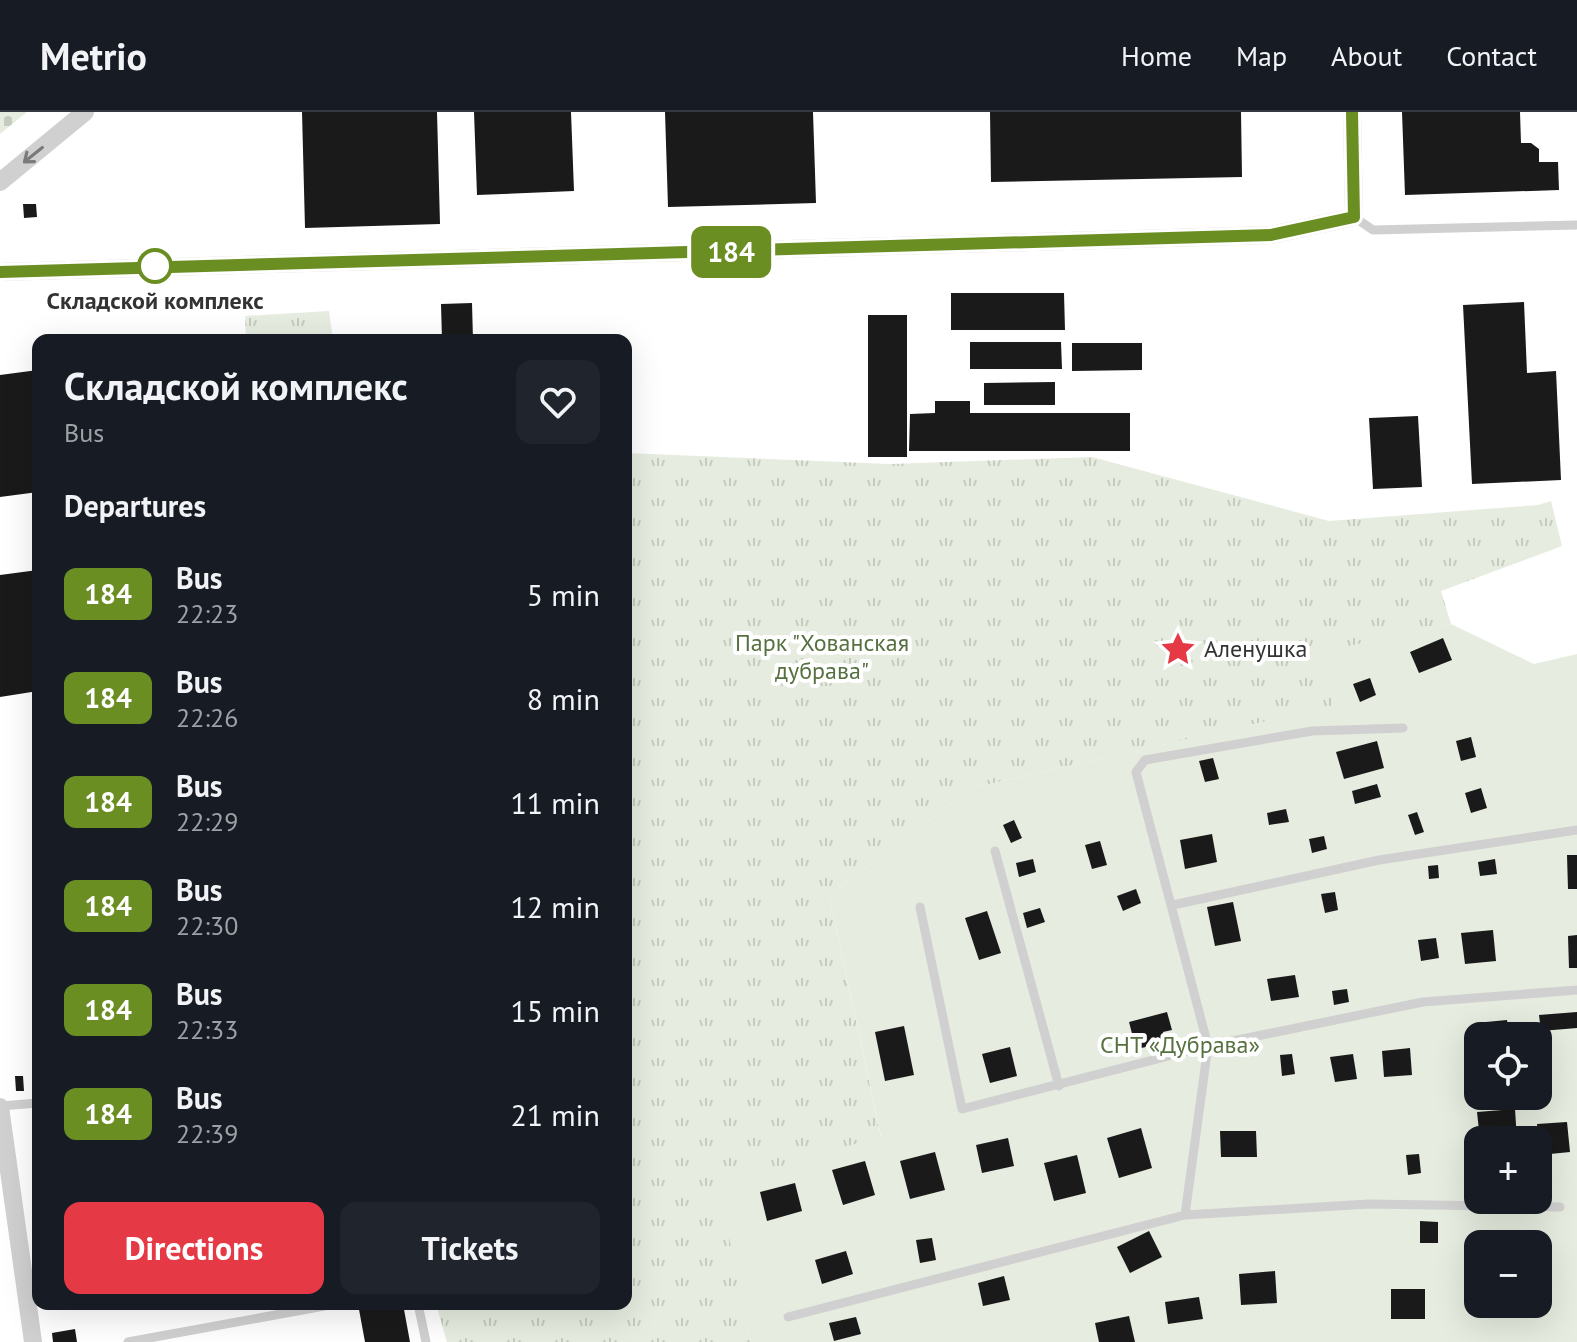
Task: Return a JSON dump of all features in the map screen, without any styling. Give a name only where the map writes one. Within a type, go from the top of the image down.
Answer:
[{"type":"street","points":[[0,182],[85,112]]},
{"type":"street","points":[[0,272],[1271,235],[1354,217],[1352,112]]},
{"type":"street","points":[[0,1107],[33,1342]]},
{"type":"lane","points":[[1354,217],[1373,230],[1577,225]]},
{"type":"lane","points":[[1185,1215],[1208,1046],[1136,772],[1145,760],[1312,731],[1403,728]]},
{"type":"lane","points":[[1173,905],[1379,860],[1577,830]]},
{"type":"lane","points":[[995,851],[1059,1086]]},
{"type":"lane","points":[[920,907],[962,1109],[1208,1046],[1423,1002],[1577,990]]},
{"type":"lane","points":[[0,1107],[32,1104]]},
{"type":"lane","points":[[788,1317],[1185,1215],[1369,1204],[1560,1207]]},
{"type":"lane","points":[[128,1342],[302,1310]]},
{"type":"lane","points":[[419,1310],[426,1342]]},
{"type":"green space","points":[[0,112],[27,112],[0,134]]},
{"type":"green space","points":[[329,311],[332,334],[246,334],[245,316]]},
{"type":"green space","name":"Парк \"Хованская дубрава\"","points":[[632,453],[890,464],[1092,457],[1329,521],[1538,505],[1551,501],[1562,546],[1441,591],[1451,624],[1322,652],[1334,706],[972,788],[829,895],[881,1137],[719,1185],[751,1342],[447,1342],[438,1310],[632,1310]]},
{"type":"green space","name":"СНТ «Дубрава»","points":[[1451,624],[1534,664],[1577,654],[1577,1342],[751,1342],[718,1185],[881,1136],[829,895],[972,788],[1333,706],[1321,652]]},
{"type":"building","points":[[302,112],[437,112],[440,224],[305,228]]},
{"type":"building","points":[[474,112],[571,112],[574,191],[477,195]]},
{"type":"building","points":[[665,112],[813,112],[816,203],[668,207]]},
{"type":"building","points":[[990,112],[1241,112],[1242,177],[991,182]]},
{"type":"building","points":[[1402,112],[1520,112],[1521,143],[1531,143],[1539,149],[1539,162],[1558,162],[1559,190],[1405,195]]},
{"type":"building","points":[[23,204],[36,204],[37,217],[24,218]]},
{"type":"building","points":[[951,293],[1064,293],[1065,330],[951,330]]},
{"type":"building","points":[[1524,302],[1527,373],[1556,371],[1561,480],[1472,484],[1463,305]]},
{"type":"building","points":[[472,303],[473,334],[442,334],[441,304]]},
{"type":"building","points":[[868,315],[907,315],[907,457],[868,457]]},
{"type":"building","points":[[970,342],[1061,342],[1062,369],[970,369]]},
{"type":"building","points":[[1072,343],[1142,343],[1142,370],[1072,371]]},
{"type":"building","points":[[32,371],[32,493],[0,497],[0,375]]},
{"type":"building","points":[[1055,382],[1055,405],[984,405],[984,383]]},
{"type":"building","points":[[935,401],[970,401],[970,413],[1130,413],[1130,451],[909,451],[910,414],[935,413]]},
{"type":"building","points":[[1418,416],[1422,487],[1373,489],[1369,418]]},
{"type":"building","points":[[32,571],[32,692],[0,697],[0,575]]},
{"type":"building","points":[[1443,638],[1452,660],[1419,673],[1410,652]]},
{"type":"building","points":[[1370,678],[1376,695],[1360,702],[1353,684]]},
{"type":"building","points":[[1471,737],[1476,757],[1461,761],[1456,741]]},
{"type":"building","points":[[1377,741],[1384,768],[1344,779],[1336,752]]},
{"type":"building","points":[[1213,758],[1219,779],[1205,782],[1199,761]]},
{"type":"building","points":[[1377,784],[1381,797],[1355,804],[1352,791]]},
{"type":"building","points":[[1481,788],[1487,808],[1471,813],[1465,793]]},
{"type":"building","points":[[1286,809],[1289,822],[1269,825],[1267,813]]},
{"type":"building","points":[[1417,812],[1424,832],[1415,835],[1408,815]]},
{"type":"building","points":[[1014,820],[1022,838],[1011,843],[1003,825]]},
{"type":"building","points":[[1212,834],[1217,862],[1185,869],[1180,840]]},
{"type":"building","points":[[1324,836],[1327,849],[1312,853],[1309,839]]},
{"type":"building","points":[[1100,841],[1107,865],[1092,869],[1085,845]]},
{"type":"building","points":[[1567,855],[1577,855],[1577,889],[1568,889]]},
{"type":"building","points":[[1033,859],[1036,872],[1019,877],[1016,863]]},
{"type":"building","points":[[1495,859],[1497,874],[1480,876],[1478,862]]},
{"type":"building","points":[[1438,865],[1439,878],[1429,879],[1428,866]]},
{"type":"building","points":[[1136,889],[1141,903],[1123,911],[1117,896]]},
{"type":"building","points":[[1335,892],[1338,910],[1325,913],[1321,894]]},
{"type":"building","points":[[1233,902],[1241,941],[1215,946],[1207,907]]},
{"type":"building","points":[[1040,908],[1045,922],[1027,928],[1023,913]]},
{"type":"building","points":[[987,911],[1001,953],[979,960],[965,918]]},
{"type":"building","points":[[1493,930],[1496,961],[1465,964],[1461,933]]},
{"type":"building","points":[[1577,935],[1577,968],[1569,968],[1568,936]]},
{"type":"building","points":[[1436,938],[1439,958],[1421,961],[1418,940]]},
{"type":"building","points":[[1295,975],[1299,997],[1271,1001],[1267,979]]},
{"type":"building","points":[[1347,989],[1349,1002],[1334,1005],[1332,991]]},
{"type":"building","points":[[1167,1012],[1172,1030],[1163,1032],[1165,1040],[1148,1051],[1146,1047],[1136,1049],[1129,1022]]},
{"type":"building","points":[[1577,1012],[1577,1028],[1552,1030],[1552,1022],[1540,1022],[1539,1015]]},
{"type":"building","points":[[904,1026],[914,1075],[885,1081],[875,1032]]},
{"type":"building","points":[[1010,1047],[1017,1076],[990,1083],[982,1054]]},
{"type":"building","points":[[1410,1048],[1412,1075],[1384,1077],[1382,1051]]},
{"type":"building","points":[[1292,1054],[1295,1074],[1282,1076],[1280,1055]]},
{"type":"building","points":[[1353,1054],[1357,1079],[1335,1082],[1330,1057]]},
{"type":"building","points":[[15,1076],[23,1076],[24,1091],[16,1091]]},
{"type":"building","points":[[1515,1110],[1516,1126],[1478,1126],[1477,1112]]},
{"type":"building","points":[[1567,1122],[1570,1152],[1552,1154],[1552,1126],[1537,1124]]},
{"type":"building","points":[[1141,1128],[1152,1168],[1119,1178],[1107,1138]]},
{"type":"building","points":[[1220,1131],[1256,1131],[1257,1157],[1221,1157]]},
{"type":"building","points":[[1008,1138],[1014,1166],[982,1173],[976,1145]]},
{"type":"building","points":[[935,1152],[945,1190],[910,1199],[900,1161]]},
{"type":"building","points":[[1419,1154],[1421,1173],[1408,1175],[1406,1155]]},
{"type":"building","points":[[1077,1155],[1086,1193],[1054,1201],[1044,1163]]},
{"type":"building","points":[[865,1161],[875,1195],[843,1205],[832,1170]]},
{"type":"building","points":[[795,1183],[802,1211],[767,1221],[760,1192]]},
{"type":"building","points":[[1420,1221],[1438,1222],[1438,1243],[1420,1243]]},
{"type":"building","points":[[1149,1231],[1162,1257],[1130,1273],[1117,1247]]},
{"type":"building","points":[[932,1238],[936,1260],[920,1263],[916,1240]]},
{"type":"building","points":[[846,1251],[853,1274],[822,1284],[815,1260]]},
{"type":"building","points":[[1275,1271],[1277,1303],[1241,1305],[1239,1274]]},
{"type":"building","points":[[1004,1276],[1010,1300],[983,1306],[978,1283]]},
{"type":"building","points":[[1391,1289],[1425,1289],[1425,1319],[1391,1319]]},
{"type":"building","points":[[1199,1297],[1203,1319],[1168,1324],[1165,1302]]},
{"type":"building","points":[[359,1310],[404,1310],[410,1342],[365,1342]]},
{"type":"building","points":[[1129,1316],[1135,1342],[1099,1342],[1095,1323]]},
{"type":"building","points":[[856,1317],[861,1334],[834,1341],[829,1323]]},
{"type":"building","points":[[75,1329],[77,1342],[53,1342],[52,1333]]},
{"type":"bus line","name":"184","points":[[0,272],[1271,235],[1354,217],[1352,112]]},
{"type":"place","name":"Складской комплекс","points":[[155,266]]},
{"type":"place","name":"Аленушка","points":[[1178,649]]}]
